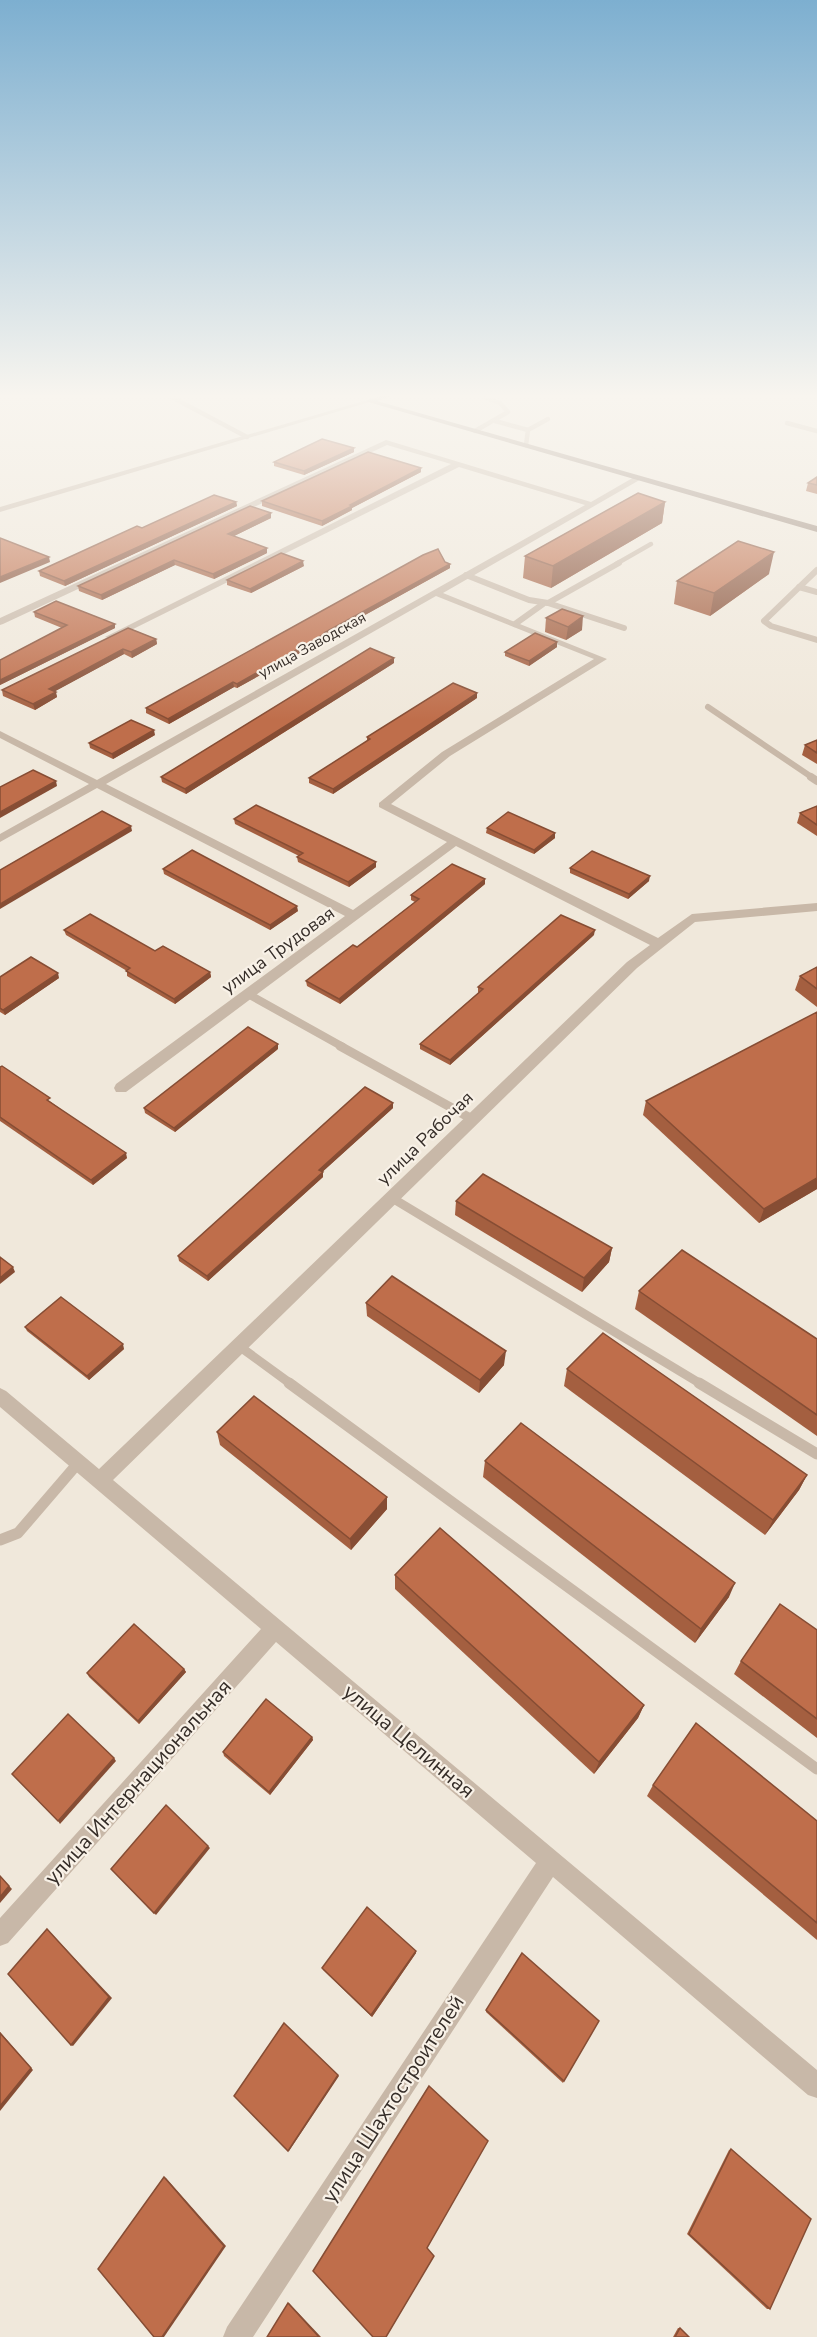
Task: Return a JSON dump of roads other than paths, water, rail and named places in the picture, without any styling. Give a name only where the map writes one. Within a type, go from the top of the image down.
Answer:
[{"type":"main road","points":[[723,502],[817,529]]},
{"type":"street","points":[[0,510],[27,502]]},
{"type":"street","points":[[0,622],[257,502]]},
{"type":"street","points":[[96,645],[382,502]]},
{"type":"street","points":[[582,502],[592,505]]},
{"type":"street","name":"улица Заводская","points":[[0,839],[597,502]]},
{"type":"street","points":[[436,593],[602,659],[446,754],[383,805],[659,944]]},
{"type":"street","points":[[0,734],[354,916]]},
{"type":"street","name":"улица Трудовая","points":[[121,1088],[455,841]]},
{"type":"street","name":"улица Рабочая","points":[[100,1480],[632,965],[692,918],[817,907]]},
{"type":"street","name":"улица Целинная","points":[[0,1396],[817,2086]]},
{"type":"street","name":"улица Интернациональная","points":[[0,1935],[275,1628]]},
{"type":"street","name":"улица Шахтостроителей","points":[[237,2337],[550,1861]]},
{"type":"lane","points":[[515,624],[546,603],[651,544]]},
{"type":"lane","points":[[817,570],[765,621],[771,626],[817,640]]},
{"type":"lane","points":[[466,575],[624,628]]},
{"type":"lane","points":[[799,587],[817,592]]},
{"type":"lane","points":[[708,707],[817,781]]},
{"type":"lane","points":[[248,994],[472,1119]]},
{"type":"lane","points":[[392,1198],[817,1454]]},
{"type":"lane","points":[[239,1346],[817,1769]]},
{"type":"lane","points":[[0,1549],[18,1533],[79,1462]]},
{"type":"lane","points":[[0,1540],[18,1533]]}]
